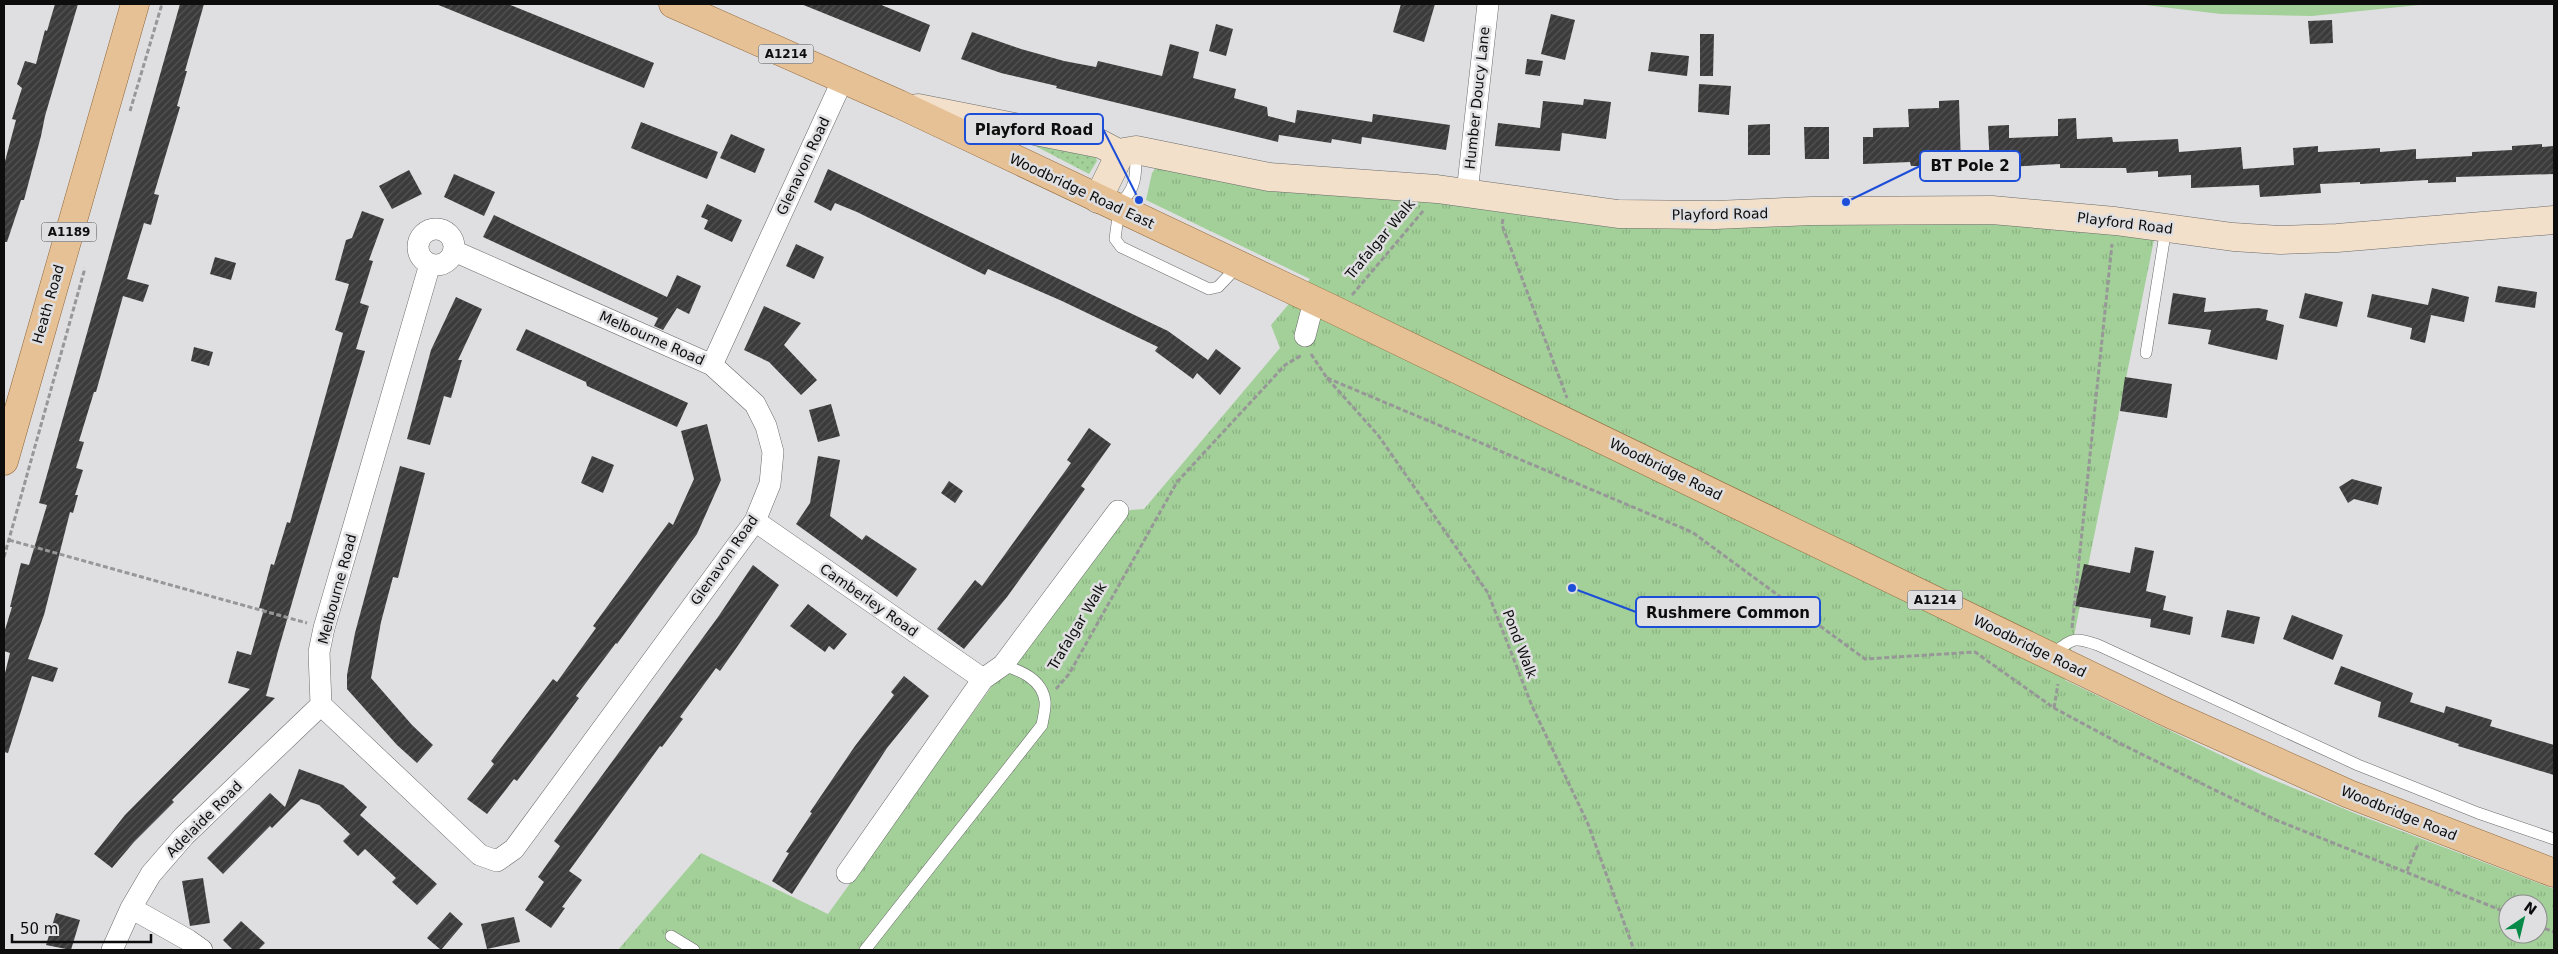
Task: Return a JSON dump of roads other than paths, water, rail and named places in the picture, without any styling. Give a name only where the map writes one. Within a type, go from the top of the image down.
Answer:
[{"type":"main road","name":"Heath Road","points":[[4,461],[135,4]]},
{"type":"main road","name":"Woodbridge Road East","points":[[673,4],[899,104],[1238,266],[1329,303]]},
{"type":"main road","name":"Woodbridge Road","points":[[1329,303],[2060,653],[2176,717],[2314,779],[2554,873]]},
{"type":"street","name":"Humber Doucy Lane","points":[[1467,193],[1488,4]]},
{"type":"street","name":"Glenavon Road","points":[[321,705],[480,855],[497,861],[514,849],[754,521],[770,484],[773,452],[766,426],[755,404],[712,364],[843,79]]},
{"type":"street","name":"Playford Road","points":[[899,104],[1101,144],[1116,152],[1269,176],[1467,193],[1618,214],[1715,215],[1967,209],[2115,221],[2233,237],[2298,240],[2554,220]]},
{"type":"street","points":[[1110,205],[1127,153]]},
{"type":"street","points":[[439,228],[450,234],[453,239],[454,251],[448,261],[436,265],[430,264],[424,261],[418,251],[419,239],[427,230],[439,228]]},
{"type":"street","name":"Melbourne Road","points":[[454,251],[712,364]]},
{"type":"street","name":"Melbourne Road","points":[[321,705],[319,652],[324,628],[430,264]]},
{"type":"street","points":[[1307,345],[1329,303]]},
{"type":"street","points":[[847,874],[982,678],[1003,665],[1118,511]]},
{"type":"street","name":"Camberley Road","points":[[754,521],[982,678]]},
{"type":"street","name":"Adelaide Road","points":[[112,950],[130,908],[151,874],[184,836],[321,705]]},
{"type":"street","points":[[130,908],[188,940],[202,950]]},
{"type":"lane","points":[[2146,353],[2166,228]]},
{"type":"lane","points":[[2060,653],[2078,638],[2098,645],[2358,765],[2478,813],[2554,840]]},
{"type":"lane","points":[[865,950],[1042,724],[1046,702],[1038,684],[1022,671],[1003,665]]},
{"type":"lane","points":[[671,936],[694,950]]},
{"type":"place","name":"Playford Road","points":[[1139,200]]},
{"type":"place","name":"BT Pole 2","points":[[1846,202]]},
{"type":"place","name":"Rushmere Common","points":[[1572,588]]}]
